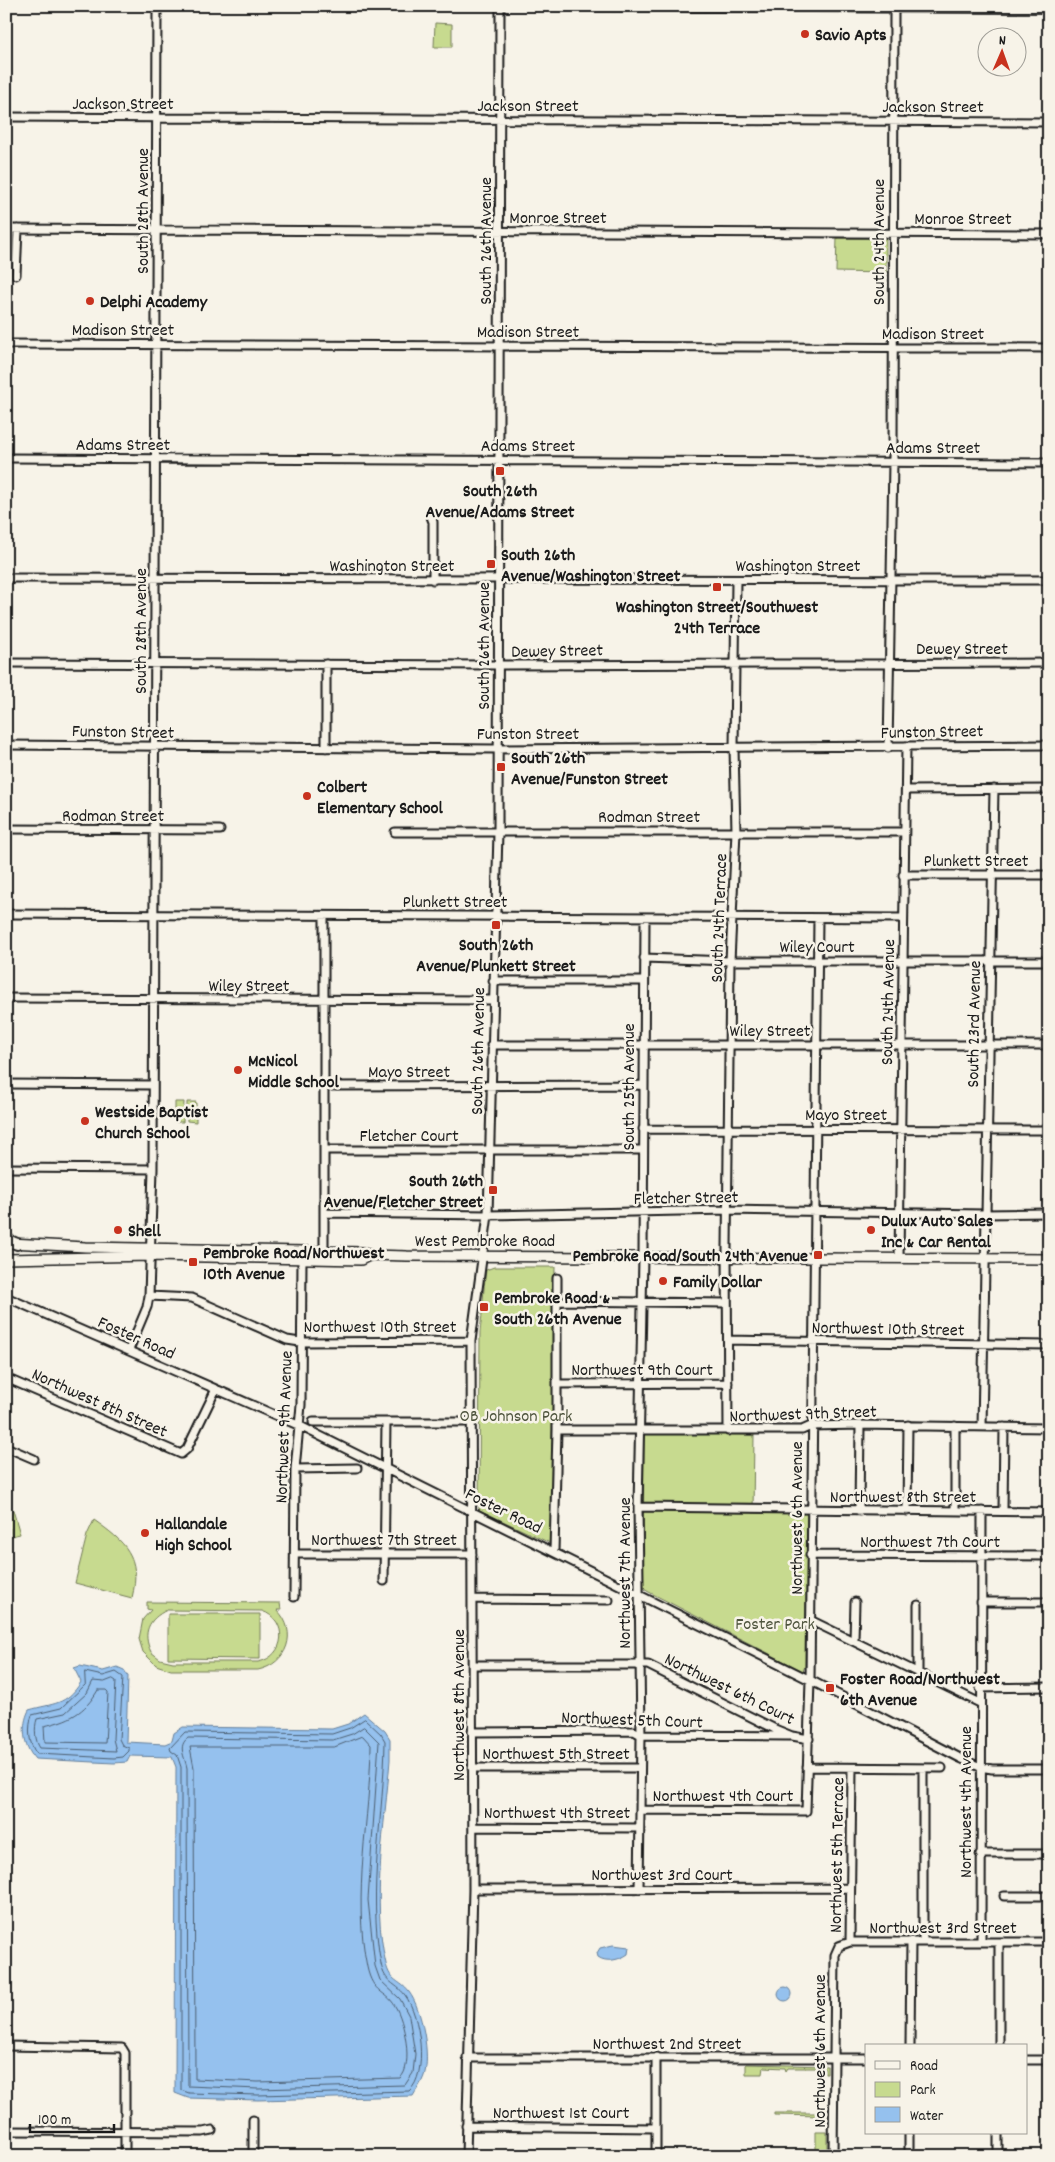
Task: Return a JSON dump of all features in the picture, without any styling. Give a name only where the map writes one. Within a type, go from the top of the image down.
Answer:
[{"type":"highway","points":[[6,1239],[17,1244]]},
{"type":"main road","points":[[556,6],[1049,8]]},
{"type":"main road","name":"West Pembroke Road","points":[[6,1243],[150,1252],[361,1260],[370,1255]]},
{"type":"main road","name":"West Pembroke Road","points":[[6,1259],[150,1252],[324,1251],[361,1252],[370,1255],[813,1256],[1049,1259]]},
{"type":"street","name":"South 28th Avenue","points":[[129,1350],[149,1296],[153,1169],[157,6]]},
{"type":"street","name":"South 26th Avenue","points":[[482,1256],[488,1215],[492,1000],[498,832],[500,6]]},
{"type":"street","name":"South 24th Avenue","points":[[888,748],[893,462],[894,6]]},
{"type":"street","name":"Jackson Street","points":[[6,117],[1049,122]]},
{"type":"street","name":"Monroe Street","points":[[6,229],[1049,234]]},
{"type":"street","points":[[16,275],[18,229]]},
{"type":"street","name":"Madison Street","points":[[6,344],[1049,348]]},
{"type":"street","name":"Adams Street","points":[[6,458],[1049,462]]},
{"type":"street","points":[[430,514],[433,522],[434,580]]},
{"type":"street","name":"Washington Street","points":[[6,578],[155,580],[1049,580]]},
{"type":"street","name":"South 24th Terrace","points":[[728,1431],[727,1303],[730,961],[736,831],[734,748],[736,580]]},
{"type":"street","name":"Dewey Street","points":[[6,663],[497,665],[1049,663]]},
{"type":"street","points":[[326,664],[326,748]]},
{"type":"street","name":"Funston Street","points":[[6,745],[497,749],[888,748],[906,746],[1049,745]]},
{"type":"street","name":"South 24th Avenue","points":[[899,1258],[898,1212],[906,746]]},
{"type":"street","name":"South 23rd Avenue","points":[[985,1258],[989,960],[994,789]]},
{"type":"street","points":[[906,790],[1049,789]]},
{"type":"street","name":"Rodman Street","points":[[6,829],[220,830]]},
{"type":"street","name":"Rodman Street","points":[[395,832],[904,832]]},
{"type":"street","name":"Plunkett Street","points":[[903,875],[1049,875]]},
{"type":"street","name":"Plunkett Street","points":[[6,914],[903,918]]},
{"type":"street","points":[[324,916],[324,1251]]},
{"type":"street","name":"South 25th Avenue","points":[[643,1257],[645,918]]},
{"type":"street","name":"Northwest 6th Avenue","points":[[806,1811],[810,1680],[812,1342],[818,918]]},
{"type":"street","name":"Wiley Court","points":[[644,958],[730,961],[1049,961]]},
{"type":"street","points":[[493,981],[644,981]]},
{"type":"street","name":"Wiley Street","points":[[6,998],[492,1000]]},
{"type":"street","name":"Wiley Street","points":[[492,1045],[1049,1045]]},
{"type":"street","points":[[6,1084],[153,1085]]},
{"type":"street","name":"Mayo Street","points":[[325,1086],[491,1087],[500,1085],[643,1085]]},
{"type":"street","name":"Mayo Street","points":[[643,1129],[1049,1130]]},
{"type":"street","name":"Fletcher Court","points":[[324,1150],[643,1150]]},
{"type":"street","points":[[6,1168],[153,1169]]},
{"type":"street","name":"Fletcher Street","points":[[324,1213],[488,1215],[728,1210],[985,1214],[1049,1213]]},
{"type":"street","name":"Northwest 8th Avenue","points":[[466,2156],[474,1889],[471,1341],[482,1256]]},
{"type":"street","name":"Northwest 7th Avenue","points":[[639,1889],[639,1768],[641,1735],[638,1507],[643,1257]]},
{"type":"street","name":"Northwest 9th Avenue","points":[[294,1597],[295,1469],[300,1426],[302,1258]]},
{"type":"street","points":[[982,1427],[985,1258]]},
{"type":"street","points":[[554,1552],[558,1430],[557,1278]]},
{"type":"street","name":"Northwest 10th Street","points":[[149,1296],[192,1298],[287,1340],[300,1342],[471,1341]]},
{"type":"street","name":"Foster Road","points":[[6,1297],[300,1426],[810,1680],[980,1768]]},
{"type":"street","points":[[557,1302],[727,1303]]},
{"type":"street","name":"Northwest 10th Street","points":[[728,1340],[1049,1345]]},
{"type":"street","name":"Northwest 8th Street","points":[[6,1378],[181,1454],[186,1449],[216,1389]]},
{"type":"street","name":"Northwest 9th Court","points":[[557,1384],[728,1383]]},
{"type":"street","points":[[313,1422],[471,1422]]},
{"type":"street","points":[[384,1581],[386,1422]]},
{"type":"street","points":[[859,1511],[860,1425]]},
{"type":"street","name":"Northwest 9th Street","points":[[558,1430],[802,1430],[812,1426],[860,1425],[1049,1428]]},
{"type":"street","points":[[908,1426],[908,1512]]},
{"type":"street","points":[[955,1426],[955,1510]]},
{"type":"street","points":[[1003,1511],[1004,1427]]},
{"type":"street","points":[[6,1447],[34,1459]]},
{"type":"street","points":[[295,1469],[357,1468]]},
{"type":"street","name":"Northwest 8th Street","points":[[638,1507],[908,1512],[955,1510],[1049,1512]]},
{"type":"street","name":"Northwest 4th Avenue","points":[[981,1942],[980,1602],[982,1511]]},
{"type":"street","name":"Northwest 7th Street","points":[[295,1554],[472,1554]]},
{"type":"street","name":"Northwest 7th Court","points":[[810,1555],[1049,1556]]},
{"type":"street","points":[[473,1599],[609,1600]]},
{"type":"street","points":[[854,1640],[855,1602]]},
{"type":"street","points":[[980,1602],[1049,1602]]},
{"type":"street","points":[[918,1605],[918,1671]]},
{"type":"street","points":[[810,1620],[918,1671],[980,1703]]},
{"type":"street","name":"Northwest 6th Court","points":[[473,1665],[648,1665],[792,1736],[809,1739]]},
{"type":"street","points":[[980,1688],[1049,1687]]},
{"type":"street","name":"Northwest 5th Court","points":[[472,1732],[634,1731],[641,1735],[792,1736]]},
{"type":"street","points":[[807,1767],[942,1768]]},
{"type":"street","name":"Northwest 5th Street","points":[[472,1768],[639,1768]]},
{"type":"street","name":"Northwest 5th Terrace","points":[[850,1942],[852,1768]]},
{"type":"street","points":[[922,1768],[923,1941]]},
{"type":"street","points":[[980,1768],[1049,1769]]},
{"type":"street","name":"Northwest 4th Court","points":[[640,1810],[806,1811]]},
{"type":"street","name":"Northwest 4th Street","points":[[474,1827],[639,1828]]},
{"type":"street","points":[[980,1854],[1049,1854]]},
{"type":"street","name":"Northwest 3rd Court","points":[[474,1889],[850,1888]]},
{"type":"street","points":[[1004,1896],[1049,1896]]},
{"type":"street","points":[[910,2044],[911,1941]]},
{"type":"street","name":"Northwest 3rd Street","points":[[839,1946],[850,1942],[1049,1942]]},
{"type":"street","points":[[999,1942],[999,2044]]},
{"type":"street","name":"Northwest 6th Avenue","points":[[833,2156],[834,1955],[839,1946]]},
{"type":"street","points":[[6,2046],[122,2048],[125,2053],[126,2156]]},
{"type":"street","points":[[656,2057],[656,2156]]},
{"type":"street","name":"Northwest 2nd Street","points":[[468,2058],[865,2058]]},
{"type":"street","points":[[1028,2060],[1049,2060]]},
{"type":"street","points":[[253,2120],[253,2156]]},
{"type":"street","name":"Northwest 1st Court","points":[[466,2126],[656,2128]]},
{"type":"street","points":[[6,2131],[207,2132],[212,2130]]},
{"type":"street","points":[[909,2134],[909,2156]]},
{"type":"street","points":[[998,2134],[998,2156]]},
{"type":"green space","points":[[435,23],[452,24],[452,47],[434,47]]},
{"type":"green space","points":[[837,238],[886,238],[886,273],[836,272]]},
{"type":"green space","points":[[175,1102],[184,1102],[183,1122],[175,1122]]},
{"type":"green space","points":[[187,1102],[196,1102],[196,1122],[187,1121]]},
{"type":"green space","name":"OB Johnson Park","points":[[494,1267],[555,1267],[550,1543],[479,1510],[480,1332],[486,1270]]},
{"type":"green space","name":"Foster Park","points":[[644,1433],[754,1435],[753,1513],[807,1513],[805,1666],[803,1671],[647,1591],[643,1586]]},
{"type":"green space","points":[[13,1510],[20,1534],[11,1536],[10,1528],[6,1529],[6,1511]]},
{"type":"green space","points":[[94,1520],[122,1543],[133,1561],[135,1583],[132,1598],[75,1583],[87,1535]]},
{"type":"green space","points":[[147,1602],[280,1603],[281,1610],[277,1610],[284,1619],[287,1628],[287,1646],[283,1654],[276,1661],[268,1667],[258,1670],[171,1670],[156,1665],[143,1652],[139,1639],[143,1619],[151,1610],[147,1609]],"holes":[[[167,1610],[262,1611],[277,1622],[281,1638],[279,1646],[274,1653],[267,1659],[258,1662],[173,1662],[160,1659],[151,1652],[148,1645],[148,1627],[155,1618]]]},
{"type":"green space","points":[[168,1614],[260,1614],[260,1659],[168,1658]]},
{"type":"green space","points":[[746,2064],[827,2066],[827,2073],[825,2073],[824,2068],[788,2068],[786,2071],[785,2068],[764,2067],[763,2074],[746,2074]]},
{"type":"green space","points":[[821,2108],[822,2113],[825,2113],[824,2116],[774,2115],[774,2113],[820,2113]]},
{"type":"green space","points":[[816,2132],[827,2132],[827,2156],[816,2156]]},
{"type":"water","points":[[80,1666],[103,1671],[117,1667],[124,1670],[128,1676],[126,1742],[165,1744],[172,1741],[174,1733],[183,1727],[332,1729],[348,1724],[364,1713],[385,1731],[390,1739],[390,1760],[379,1889],[380,1915],[382,1940],[388,1970],[393,1978],[406,1988],[414,2000],[424,2033],[426,2067],[423,2079],[413,2096],[258,2100],[188,2098],[175,2093],[176,1767],[172,1757],[130,1756],[127,1762],[114,1763],[35,1759],[28,1748],[24,1735],[26,1716],[29,1710],[64,1700],[70,1696],[81,1682],[74,1668]]},
{"type":"water","points":[[613,1945],[629,1947],[628,1954],[613,1960],[605,1960],[598,1957],[597,1953],[600,1948]]},
{"type":"water","points":[[782,1987],[788,1987],[792,1994],[788,2001],[782,2001],[778,1997],[778,1991]]},
{"type":"place","name":"Savio Apts","points":[[805,34]]},
{"type":"place","name":"Delphi Academy","points":[[90,301]]},
{"type":"place","name":"South 26th Avenue/Adams Street","points":[[500,471]]},
{"type":"place","name":"South 26th Avenue/Washington Street","points":[[491,564]]},
{"type":"place","name":"Washington Street/Southwest 24th Terrace","points":[[717,587]]},
{"type":"place","name":"South 26th Avenue/Funston Street","points":[[501,767]]},
{"type":"place","name":"Colbert Elementary School","points":[[307,796]]},
{"type":"place","name":"South 26th Avenue/Plunkett Street","points":[[496,925]]},
{"type":"place","name":"McNicol Middle School","points":[[238,1070]]},
{"type":"place","name":"Westside Baptist Church School","points":[[85,1121]]},
{"type":"place","name":"South 26th Avenue/Fletcher Street","points":[[493,1190]]},
{"type":"place","name":"Shell","points":[[118,1230]]},
{"type":"place","name":"Dulux Auto Sales Inc & Car Rental","points":[[871,1230]]},
{"type":"place","name":"Pembroke Road/South 24th Avenue","points":[[818,1255]]},
{"type":"place","name":"Pembroke Road/Northwest 10th Avenue","points":[[193,1262]]},
{"type":"place","name":"Family Dollar","points":[[663,1281]]},
{"type":"place","name":"Pembroke Road & South 26th Avenue","points":[[484,1307]]},
{"type":"place","name":"Hallandale High School","points":[[145,1533]]},
{"type":"place","name":"Foster Road/Northwest 6th Avenue","points":[[830,1688]]}]
